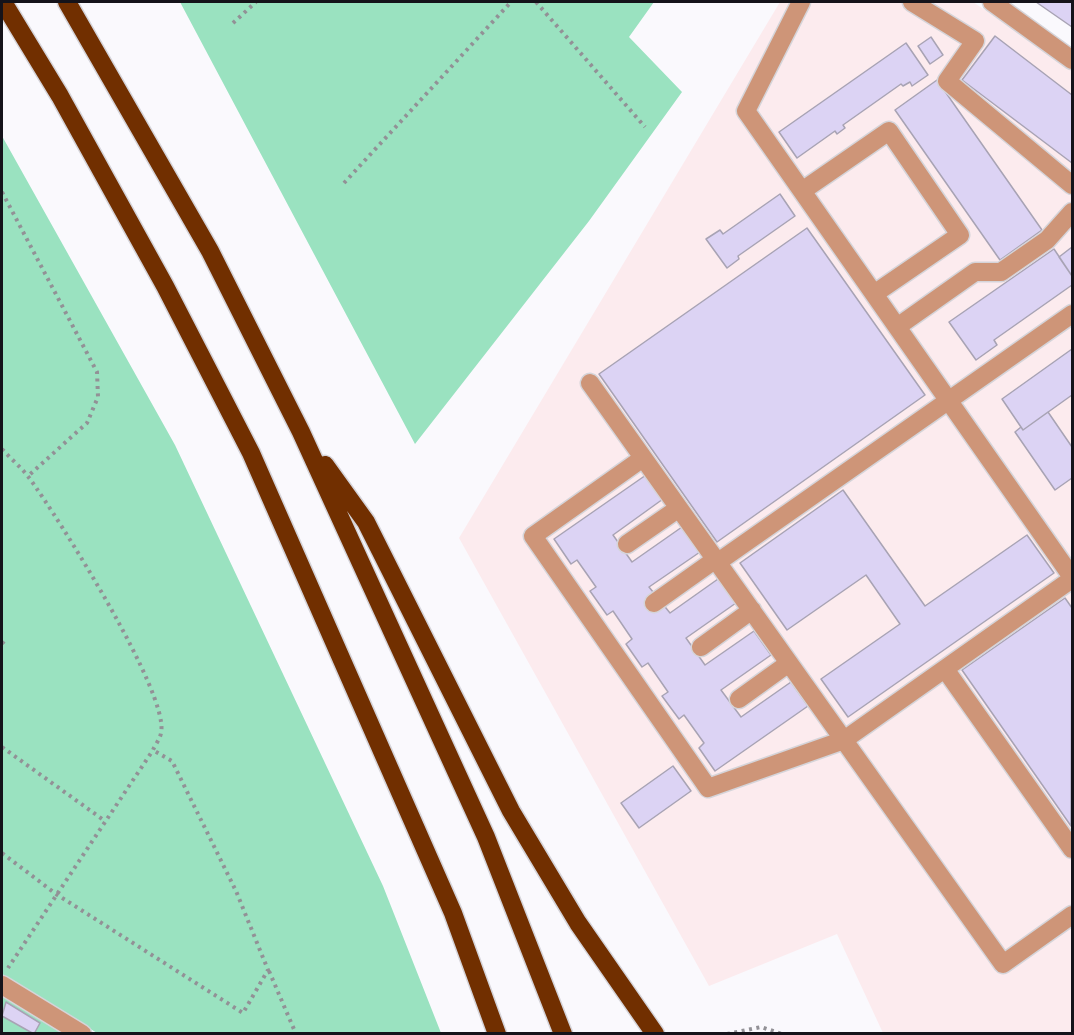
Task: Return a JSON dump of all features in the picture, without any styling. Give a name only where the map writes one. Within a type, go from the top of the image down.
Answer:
[{"type":"highway","points":[[3,2],[60,96],[165,286],[251,453],[453,913],[497,1034]]},
{"type":"highway","points":[[67,2],[210,251],[301,432],[486,837],[563,1034]]},
{"type":"highway","points":[[301,432],[366,522],[517,821],[578,923],[655,1034]]},
{"type":"lane","points":[[643,458],[533,536],[708,788],[844,740],[1072,578],[746,111],[801,2]]},
{"type":"lane","points":[[912,2],[975,41],[947,81],[1072,185]]},
{"type":"lane","points":[[992,2],[1072,60]]},
{"type":"lane","points":[[802,191],[889,131],[960,235],[874,294]]},
{"type":"lane","points":[[897,327],[975,272],[1001,272],[1047,240],[1072,212]]},
{"type":"lane","points":[[654,603],[1072,314]]},
{"type":"lane","points":[[590,382],[1004,964],[1072,915]]},
{"type":"lane","points":[[627,544],[679,508]]},
{"type":"lane","points":[[701,647],[752,610]]},
{"type":"lane","points":[[739,699],[789,663]]},
{"type":"lane","points":[[945,669],[1072,849]]},
{"type":"lane","points":[[2,980],[82,1034]]},
{"type":"path","points":[[233,23],[256,2]]},
{"type":"path","points":[[344,183],[511,2]]},
{"type":"path","points":[[536,2],[645,127]]},
{"type":"path","points":[[2,192],[97,372],[98,397],[87,423],[28,476]]},
{"type":"path","points":[[2,449],[28,476],[88,565],[136,659],[159,712],[161,732],[153,750],[56,894],[2,980]]},
{"type":"path","points":[[2,747],[105,821]]},
{"type":"path","points":[[153,750],[172,761],[236,891],[296,1034]]},
{"type":"path","points":[[2,853],[56,894],[243,1013],[268,970]]},
{"type":"path","points":[[727,1034],[737,1030],[761,1027],[782,1034]]},
{"type":"shaded area","points":[[780,2],[973,2],[1072,69],[1072,1033],[883,1033],[837,934],[709,986],[459,538]]},
{"type":"green space","points":[[180,2],[654,2],[629,37],[682,92],[589,221],[415,444]]},
{"type":"green space","points":[[2,136],[175,445],[383,886],[441,1033],[97,1033],[2,974]]},
{"type":"green space","points":[[2,995],[64,1033],[2,1033]]},
{"type":"building","points":[[1036,2],[1072,2],[1072,27]]},
{"type":"building","points":[[995,36],[1072,95],[1072,163],[962,80]]},
{"type":"building","points":[[931,37],[943,55],[930,64],[918,46]]},
{"type":"building","points":[[906,43],[928,75],[912,86],[910,82],[903,86],[901,84],[843,125],[845,128],[837,134],[835,131],[797,158],[779,132]]},
{"type":"building","points":[[937,80],[1042,230],[1000,260],[895,110]]},
{"type":"building","points":[[780,194],[795,216],[738,256],[739,259],[727,268],[706,239],[720,230],[723,234]]},
{"type":"building","points":[[807,228],[925,395],[717,542],[599,374]]},
{"type":"building","points":[[1072,247],[1072,276],[1059,257]]},
{"type":"building","points":[[1054,249],[1072,276],[1072,285],[994,340],[997,345],[976,360],[949,322]]},
{"type":"building","points":[[1072,349],[1072,395],[1023,430],[1002,399]]},
{"type":"building","points":[[1048,412],[1072,447],[1072,478],[1055,490],[1015,432],[1021,427],[1023,430]]},
{"type":"building","points":[[646,475],[663,499],[613,535],[632,562],[682,527],[700,552],[649,587],[670,613],[718,579],[736,603],[686,638],[705,665],[754,631],[771,655],[721,690],[741,717],[791,682],[808,706],[715,771],[699,748],[704,743],[684,715],[679,719],[662,696],[668,692],[648,663],[642,667],[626,644],[632,639],[613,611],[607,615],[590,591],[596,587],[577,560],[571,564],[554,539]]},
{"type":"building","points":[[843,490],[925,606],[1027,535],[1054,573],[848,717],[821,679],[900,624],[866,575],[787,630],[740,563]]},
{"type":"building","points":[[1065,598],[1072,608],[1071,826],[962,670]]},
{"type":"building","points":[[673,766],[691,791],[639,828],[621,803]]},
{"type":"building","points":[[6,1002],[40,1023],[34,1034],[2,1016]]}]
